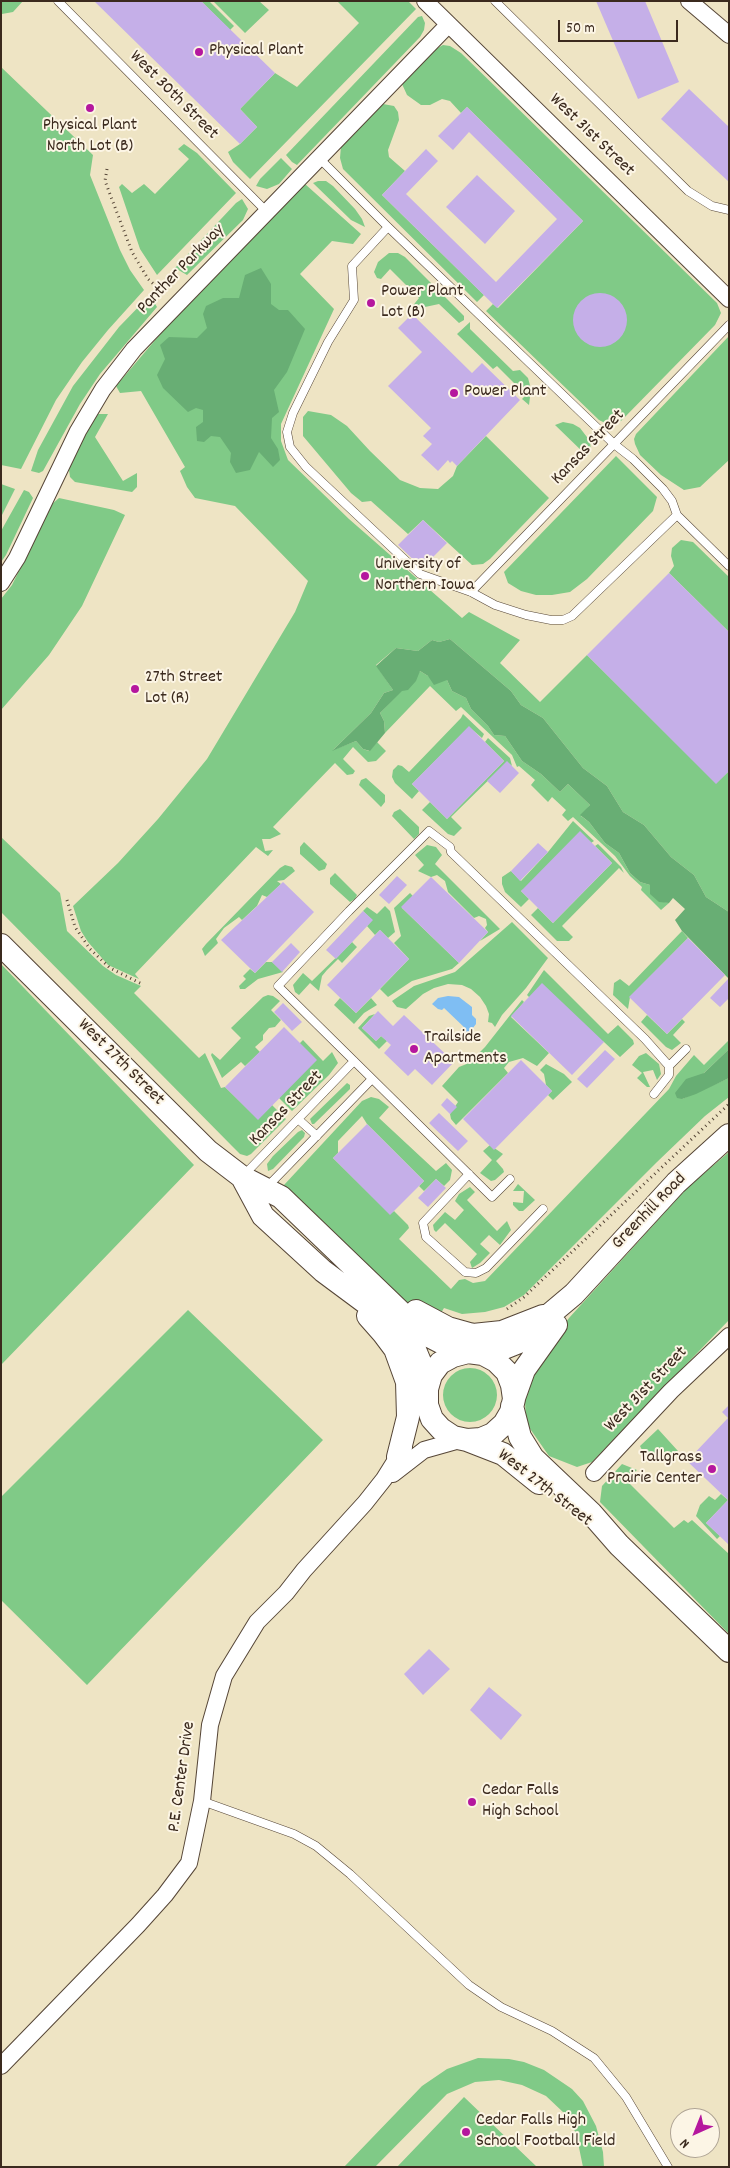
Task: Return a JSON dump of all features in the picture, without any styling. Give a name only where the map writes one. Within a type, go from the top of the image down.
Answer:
[{"type":"main road","name":"West 27th Street","points":[[1,945],[208,1151],[242,1177],[260,1195],[263,1216],[323,1271],[390,1320],[405,1335],[413,1345],[424,1369],[427,1394]]},
{"type":"main road","name":"Greenhill Road","points":[[475,1353],[505,1349],[524,1340],[574,1294],[676,1183],[729,1135]]},
{"type":"main road","name":"West 27th Street","points":[[260,1195],[281,1197],[427,1335],[456,1350],[475,1353]]},
{"type":"main road","points":[[323,1271],[383,1333],[400,1360],[407,1382],[409,1401],[405,1436],[398,1457]]},
{"type":"main road","points":[[379,1290],[448,1328],[473,1335],[502,1332],[549,1315]]},
{"type":"main road","name":"Greenhill Road","points":[[513,1402],[524,1370],[559,1321],[574,1294]]},
{"type":"main road","points":[[475,1353],[496,1361],[507,1372],[512,1385],[513,1402],[504,1424],[493,1434],[481,1439],[465,1440],[453,1437],[441,1429],[432,1419],[427,1405],[427,1394],[431,1375],[440,1364],[453,1356],[475,1353]]},
{"type":"main road","name":"West 27th Street","points":[[513,1402],[520,1437],[529,1454],[591,1513],[619,1545],[729,1650]]},
{"type":"main road","name":"West 27th Street","points":[[465,1440],[486,1446],[514,1461],[584,1522],[619,1545]]},
{"type":"street","name":"West 31st Street","points":[[425,1],[729,299]]},
{"type":"street","points":[[689,1],[729,34]]},
{"type":"street","name":"Panther Parkway","points":[[1,583],[17,558],[78,431],[103,389],[134,350],[318,157],[448,25]]},
{"type":"street","name":"West 31st Street","points":[[594,1473],[671,1391],[729,1336]]},
{"type":"street","name":"P.E. Center Drive","points":[[1,2066],[138,1925],[189,1864],[202,1801],[210,1725],[224,1676],[258,1622],[286,1593],[384,1479],[410,1438],[427,1394]]},
{"type":"street","name":"P.E. Center Drive","points":[[384,1479],[400,1470],[424,1450],[465,1440]]},
{"type":"lane","name":"West 30th Street","points":[[58,1],[266,211]]},
{"type":"lane","points":[[495,1],[688,191],[712,206],[729,210]]},
{"type":"lane","points":[[318,157],[388,227],[614,444],[632,458],[672,501],[677,515],[729,566]]},
{"type":"lane","points":[[388,227],[352,266],[354,300],[328,342],[288,426],[288,439],[294,455],[306,467],[420,574],[471,592],[495,605],[526,615],[551,620],[563,620],[572,616],[677,515]]},
{"type":"lane","name":"Kansas Street","points":[[471,592],[729,325]]},
{"type":"lane","points":[[510,1179],[492,1197],[278,986],[349,911],[430,831],[450,847],[451,852],[638,1033],[669,1066],[669,1075],[654,1094]]},
{"type":"lane","points":[[669,1066],[686,1048]]},
{"type":"lane","name":"Kansas Street","points":[[242,1177],[354,1061]]},
{"type":"lane","points":[[260,1195],[372,1079]]},
{"type":"lane","points":[[298,1119],[317,1136]]},
{"type":"lane","points":[[469,1174],[423,1223],[426,1236],[465,1272],[476,1273],[486,1268],[543,1209]]},
{"type":"lane","points":[[202,1801],[294,1834],[316,1846],[350,1874],[469,1985],[500,2007],[552,2032],[594,2058],[626,2097],[668,2167]]},
{"type":"path","points":[[107,169],[105,181],[132,252],[148,279],[176,305]]},
{"type":"path","points":[[67,900],[75,927],[90,949],[110,968],[142,984]]},
{"type":"path","points":[[499,1311],[524,1297],[729,1104]]},
{"type":"green space","points":[[1,1],[23,1],[13,12],[2,14]]},
{"type":"green space","points":[[201,1],[209,1],[234,26],[230,30]]},
{"type":"green space","points":[[213,1],[259,1],[269,10],[245,33]]},
{"type":"green space","points":[[337,1],[408,1],[416,9],[250,179],[233,162],[228,152],[240,144],[257,127],[240,109],[275,73],[297,87],[359,23]]},
{"type":"green space","points":[[422,16],[425,23],[420,37],[297,165],[292,162],[286,155],[418,17]]},
{"type":"green space","points":[[443,45],[450,46],[461,53],[717,303],[721,313],[715,325],[621,421],[609,425],[599,420],[486,311],[493,304],[498,308],[583,221],[467,107],[461,113],[450,101],[442,99],[430,105],[421,105],[407,95],[402,84],[434,50]]},
{"type":"green space","points":[[1,67],[93,155],[90,175],[120,250],[130,270],[144,290],[82,362],[56,400],[21,469],[1,465]]},
{"type":"green space","points":[[383,104],[394,106],[398,112],[399,120],[388,150],[389,157],[405,171],[382,195],[484,295],[477,302],[343,169],[340,158],[341,146]]},
{"type":"green space","points":[[184,144],[197,153],[236,193],[157,275],[140,249],[119,187],[122,184],[132,193],[144,184],[155,194],[189,159],[178,149]]},
{"type":"green space","points":[[281,158],[292,169],[279,184],[267,189],[256,186],[260,179]]},
{"type":"green space","points":[[326,181],[333,186],[355,209],[365,227],[351,220],[313,183]]},
{"type":"green space","points":[[305,184],[361,234],[353,244],[332,241],[300,274],[334,309],[281,424],[281,441],[288,460],[349,519],[462,618],[469,612],[520,640],[500,663],[540,702],[587,655],[716,783],[729,771],[729,912],[706,897],[694,875],[671,857],[644,825],[623,812],[607,786],[583,768],[543,718],[521,705],[511,691],[450,639],[439,642],[432,640],[418,651],[396,648],[376,665],[393,690],[384,693],[371,713],[333,750],[356,741],[363,749],[369,751],[377,742],[386,751],[376,761],[368,762],[353,747],[343,759],[355,771],[353,774],[347,775],[335,763],[273,827],[281,834],[270,839],[262,839],[265,851],[273,850],[268,856],[256,847],[135,974],[139,979],[108,965],[81,931],[73,906],[118,863],[158,819],[207,759],[295,612],[308,581],[235,506],[195,498],[187,487],[180,471],[185,467],[141,391],[120,393],[116,386],[168,325]]},
{"type":"green space","points":[[242,199],[248,209],[243,220],[187,275],[175,268],[236,203]]},
{"type":"green space","points":[[389,253],[398,253],[405,257],[464,316],[464,320],[459,323],[439,304],[411,310],[419,298],[390,269],[381,279],[377,278],[374,272],[378,262]]},
{"type":"green space","points":[[261,268],[271,284],[271,304],[279,310],[288,310],[305,329],[287,372],[274,390],[279,412],[272,418],[271,438],[278,449],[280,460],[273,467],[259,452],[250,470],[236,473],[230,462],[231,453],[220,437],[211,436],[204,442],[197,441],[196,427],[203,422],[203,410],[196,408],[188,412],[163,388],[157,375],[165,359],[160,345],[169,337],[197,338],[207,328],[203,314],[206,306],[223,298],[239,298],[245,275]]},
{"type":"green space","points":[[150,295],[157,307],[100,374],[80,404],[43,471],[39,473],[31,471],[38,450],[73,386],[119,327]]},
{"type":"green space","points":[[470,322],[470,329],[513,371],[520,370],[528,378],[531,389],[529,405],[522,399],[526,395],[497,366],[493,369],[457,334]]},
{"type":"green space","points":[[729,336],[729,460],[700,487],[684,490],[661,475],[640,455],[634,439],[636,434]]},
{"type":"green space","points":[[308,411],[331,415],[347,426],[400,480],[420,488],[438,489],[453,476],[457,466],[486,436],[549,498],[490,559],[483,564],[472,565],[423,520],[408,534],[371,501],[362,502],[351,493],[303,436],[303,417]]},
{"type":"green space","points":[[96,414],[108,414],[95,437],[123,481],[137,473],[137,487],[132,492],[75,482],[70,477],[69,470],[72,458]]},
{"type":"green space","points":[[563,422],[580,428],[590,441],[591,452],[587,456],[555,425]]},
{"type":"green space","points":[[616,456],[657,497],[653,511],[587,579],[570,592],[536,595],[521,591],[508,583],[504,572]]},
{"type":"green space","points":[[1,484],[15,489],[1,517]]},
{"type":"green space","points":[[24,490],[29,492],[33,498],[1,562],[1,531]]},
{"type":"green space","points":[[59,498],[114,510],[125,515],[82,606],[49,655],[1,710],[1,599],[12,585],[52,504]]},
{"type":"green space","points":[[681,540],[693,542],[729,577],[729,632],[669,573],[674,566],[671,556],[672,548]]},
{"type":"green space","points":[[450,639],[511,691],[521,705],[543,718],[583,768],[607,786],[623,812],[644,825],[671,857],[694,875],[706,897],[729,912],[729,979],[682,931],[675,920],[685,909],[673,898],[669,903],[659,902],[650,894],[650,885],[640,882],[630,873],[619,853],[605,843],[589,822],[580,815],[590,805],[568,784],[560,792],[541,774],[522,761],[505,736],[494,735],[471,709],[466,698],[452,691],[447,680],[434,685],[428,676],[420,671],[416,681],[408,690],[402,691],[380,713],[384,721],[385,733],[370,751],[363,749],[356,741],[332,751],[371,713],[384,693],[393,690],[376,666],[396,648],[418,651],[432,640],[439,642]]},
{"type":"green space","points":[[420,671],[428,676],[447,680],[452,691],[466,698],[471,709],[494,735],[505,736],[522,761],[541,774],[560,792],[568,784],[590,805],[581,816],[589,822],[605,843],[619,853],[630,873],[640,882],[650,885],[659,901],[669,903],[661,910],[641,890],[642,887],[630,876],[615,856],[573,817],[568,821],[562,815],[566,810],[552,797],[548,802],[531,785],[535,780],[519,766],[517,767],[512,755],[461,707],[456,711],[430,686],[385,733],[384,721],[380,713]]},
{"type":"green space","points":[[463,714],[484,734],[482,738],[469,727],[412,784],[419,791],[412,799],[395,783],[392,777],[393,770],[398,765],[409,772]]},
{"type":"green space","points":[[488,738],[510,758],[512,766],[507,762],[451,817],[462,828],[454,836],[448,834],[422,810],[430,802],[447,819],[504,761],[485,742]]},
{"type":"green space","points":[[366,778],[385,795],[385,802],[381,807],[359,785],[361,780]]},
{"type":"green space","points":[[400,809],[419,827],[419,834],[414,839],[392,816],[394,812]]},
{"type":"green space","points":[[573,821],[594,841],[521,891],[529,899],[521,907],[505,892],[502,877],[511,871],[521,881]]},
{"type":"green space","points":[[1,837],[60,893],[67,931],[103,966],[116,975],[141,986],[134,993],[199,1058],[205,1053],[221,1088],[225,1087],[258,1119],[272,1105],[286,1119],[251,1154],[247,1156],[240,1154],[1,912]]},
{"type":"green space","points":[[304,842],[327,864],[325,869],[319,871],[300,854],[300,847]]},
{"type":"green space","points":[[598,844],[621,867],[624,873],[619,868],[562,926],[573,937],[569,941],[557,941],[531,915],[538,908],[553,923],[612,863],[595,846]]},
{"type":"green space","points":[[427,845],[436,847],[442,855],[435,864],[500,929],[480,941],[488,932],[485,928],[487,925],[486,919],[479,916],[474,918],[448,892],[445,881],[437,875],[431,877],[418,871],[424,865],[415,855]]},
{"type":"green space","points":[[285,865],[292,867],[295,871],[284,880],[277,881],[281,884],[267,897],[262,895],[257,906],[242,920],[239,917],[224,928],[216,939],[218,943],[205,956],[202,949],[206,944]]},
{"type":"green space","points":[[335,873],[357,895],[355,899],[350,902],[330,884],[330,878]]},
{"type":"green space","points":[[410,893],[413,896],[402,908],[459,963],[452,969],[412,981],[388,997],[380,989],[409,959],[394,943],[401,936],[394,908]]},
{"type":"green space","points":[[385,906],[390,911],[395,932],[388,938],[380,930],[375,935],[367,926],[372,920],[363,911],[367,907],[377,914]]},
{"type":"green space","points":[[512,922],[548,958],[526,988],[502,1015],[495,1027],[492,1023],[488,1022],[489,1014],[480,997],[471,989],[462,985],[448,984],[434,988],[423,994],[406,1009],[397,1007],[392,1001],[414,986],[455,972]]},
{"type":"green space","points":[[682,931],[688,938],[630,997],[628,1009],[613,995],[614,983],[620,979],[629,986]]},
{"type":"green space","points":[[352,942],[357,947],[342,963],[338,959],[327,970],[322,976],[319,991],[310,983],[299,995],[295,992],[293,985],[303,973],[312,981]]},
{"type":"green space","points":[[266,962],[272,962],[283,972],[258,979],[245,989],[240,989],[239,986],[246,979],[243,976],[250,969],[255,973]]},
{"type":"green space","points":[[1,964],[194,1165],[1,1365]]},
{"type":"green space","points":[[544,970],[608,1034],[618,1025],[633,1040],[634,1044],[620,1057],[604,1042],[529,997],[527,995]]},
{"type":"green space","points":[[268,995],[280,1001],[271,1010],[281,1020],[275,1027],[269,1028],[263,1035],[263,1040],[255,1047],[260,1052],[245,1066],[241,1062],[222,1078],[211,1055],[212,1053],[220,1060],[241,1038],[231,1028],[263,997]]},
{"type":"green space","points":[[340,998],[356,1013],[371,998],[377,1005],[364,1013],[354,1024],[334,1005]]},
{"type":"green space","points":[[522,1000],[524,1002],[511,1017],[549,1053],[537,1066],[523,1058],[509,1062],[504,1068],[508,1073],[456,1125],[451,1119],[450,1114],[458,1102],[442,1086],[459,1067],[469,1063],[485,1047]]},
{"type":"green space","points":[[375,1014],[362,1028],[376,1041],[381,1036],[387,1041],[379,1049],[358,1028],[369,1016]]},
{"type":"green space","points":[[647,1015],[667,1034],[682,1019],[685,1022],[673,1035],[681,1043],[672,1050],[666,1047],[641,1022]]},
{"type":"green space","points":[[303,1040],[323,1061],[332,1052],[338,1063],[329,1075],[292,1111],[279,1098],[300,1043]]},
{"type":"green space","points":[[729,1040],[729,1049],[704,1073],[682,1099],[729,1078],[729,1097],[705,1116],[657,1162],[524,1295],[504,1307],[485,1312],[462,1314],[444,1308],[438,1318],[447,1341],[282,1190],[284,1185],[362,1101],[371,1097],[379,1099],[389,1107],[379,1118],[436,1171],[446,1163],[452,1170],[450,1180],[444,1186],[436,1179],[424,1191],[419,1186],[424,1181],[367,1124],[362,1116],[338,1141],[338,1153],[333,1158],[390,1214],[394,1211],[408,1225],[409,1228],[399,1239],[451,1289],[459,1280],[465,1279],[473,1283],[485,1281],[669,1089],[676,1076],[694,1055],[704,1065]]},
{"type":"green space","points":[[729,1049],[729,1078],[696,1094],[682,1099],[677,1098],[675,1093],[686,1079],[704,1073]]},
{"type":"green space","points":[[646,1053],[659,1064],[661,1074],[657,1080],[653,1070],[643,1072],[650,1087],[647,1087],[637,1078],[642,1073],[632,1065],[639,1056]]},
{"type":"green space","points":[[546,1064],[564,1074],[572,1082],[553,1100],[548,1095],[552,1091],[546,1085],[544,1074],[540,1070]]},
{"type":"green space","points":[[347,1083],[350,1085],[350,1089],[312,1124],[310,1119]]},
{"type":"green space","points":[[302,1130],[305,1133],[304,1137],[273,1169],[268,1171],[267,1164],[273,1156]]},
{"type":"green space","points":[[490,1145],[503,1154],[496,1161],[504,1172],[491,1181],[480,1173],[492,1160],[483,1151]]},
{"type":"green space","points":[[729,1152],[729,1320],[592,1462],[577,1467],[549,1456],[526,1423],[524,1379],[569,1318],[688,1187]]},
{"type":"green space","points":[[518,1184],[535,1200],[523,1211],[519,1211],[513,1205],[513,1202],[523,1203],[524,1191],[513,1191]]},
{"type":"green space","points":[[470,1187],[475,1192],[467,1200],[497,1231],[507,1221],[511,1230],[500,1245],[489,1235],[480,1244],[490,1253],[472,1268],[470,1262],[477,1254],[445,1223],[436,1232],[433,1225],[445,1212],[455,1220],[464,1210],[455,1201],[459,1194]]},
{"type":"green space","points":[[188,1310],[323,1440],[87,1685],[1,1600],[1,1497]]},
{"type":"green space","points":[[465,1368],[475,1368],[485,1372],[493,1380],[497,1395],[493,1410],[485,1418],[475,1422],[465,1422],[455,1418],[447,1410],[443,1400],[443,1390],[447,1380],[455,1372]]},
{"type":"green space","points":[[658,1429],[678,1451],[673,1457],[661,1450],[651,1460],[644,1454],[640,1446]]},
{"type":"green space","points":[[622,1464],[637,1470],[626,1480],[674,1528],[684,1520],[688,1523],[692,1520],[729,1554],[729,1634],[600,1502],[602,1486]]},
{"type":"green space","points":[[721,1494],[728,1500],[706,1523],[720,1536],[717,1539],[696,1516],[700,1505],[709,1496],[715,1500]]},
{"type":"green space","points":[[478,2058],[509,2059],[524,2062],[544,2070],[572,2089],[583,2101],[596,2126],[603,2152],[604,2167],[583,2167],[576,2133],[564,2113],[546,2096],[522,2085],[499,2080],[475,2082],[447,2094],[375,2167],[344,2167],[422,2086],[447,2069]]},
{"type":"green space","name":"Cedar Falls High School Football Field","points":[[464,2097],[537,2167],[397,2167]]},
{"type":"water","points":[[448,996],[459,997],[472,1007],[472,1015],[476,1019],[476,1024],[466,1037],[462,1033],[466,1029],[444,1008],[442,1010],[438,1009],[432,1004],[438,998]]},
{"type":"building","name":"Physical Plant","points":[[94,1],[201,1],[275,73],[240,109],[257,127],[240,144]]},
{"type":"building","points":[[596,1],[645,1],[679,82],[638,99]]},
{"type":"building","points":[[689,89],[729,127],[729,182],[661,119]]},
{"type":"building","points":[[467,107],[583,221],[497,308],[382,195],[426,149],[438,161],[406,194],[496,282],[557,219],[469,132],[453,150],[438,136]]},
{"type":"building","points":[[477,175],[515,211],[485,244],[446,207]]},
{"type":"building","points":[[600,293],[610,295],[619,301],[625,310],[627,320],[625,330],[619,339],[610,345],[600,347],[590,345],[581,339],[575,330],[573,320],[575,310],[581,301],[590,295]]},
{"type":"building","name":"Power Plant","points":[[412,314],[472,373],[482,363],[520,400],[457,466],[448,460],[438,471],[421,455],[432,444],[423,436],[431,428],[388,386],[422,352],[398,328]]},
{"type":"building","points":[[423,520],[447,543],[422,568],[398,545]]},
{"type":"building","points":[[669,573],[729,632],[729,771],[716,784],[587,655]]},
{"type":"building","points":[[469,726],[504,761],[447,819],[412,784]]},
{"type":"building","points":[[507,761],[519,773],[500,793],[487,781]]},
{"type":"building","points":[[580,831],[612,863],[553,923],[521,891]]},
{"type":"building","points":[[538,843],[548,852],[520,881],[511,871]]},
{"type":"building","points":[[397,876],[407,885],[389,904],[379,895]]},
{"type":"building","points":[[431,877],[488,932],[459,963],[401,907]]},
{"type":"building","points":[[283,882],[314,912],[255,973],[221,940]]},
{"type":"building","points":[[363,911],[373,920],[336,959],[326,950]]},
{"type":"building","points":[[380,930],[409,959],[356,1013],[327,985]]},
{"type":"building","points":[[688,938],[725,975],[667,1034],[629,997]]},
{"type":"building","points":[[291,943],[300,952],[282,972],[272,962]]},
{"type":"building","points":[[729,978],[729,998],[720,1007],[710,998]]},
{"type":"building","points":[[542,983],[604,1042],[572,1075],[511,1016]]},
{"type":"building","points":[[283,1003],[302,1022],[292,1031],[274,1012]]},
{"type":"building","name":"Trailside Apartments","points":[[378,1011],[393,1026],[404,1015],[454,1062],[432,1085],[415,1069],[408,1076],[384,1053],[391,1045],[381,1036],[376,1041],[362,1028]]},
{"type":"building","points":[[284,1027],[317,1060],[258,1120],[225,1087]]},
{"type":"building","points":[[605,1050],[615,1059],[587,1088],[577,1079]]},
{"type":"building","points":[[521,1060],[552,1091],[494,1150],[463,1119]]},
{"type":"building","points":[[447,1098],[457,1107],[450,1114],[441,1105]]},
{"type":"building","points":[[439,1113],[468,1141],[458,1151],[429,1123]]},
{"type":"building","points":[[367,1124],[424,1181],[390,1215],[333,1158]]},
{"type":"building","points":[[436,1179],[446,1188],[428,1207],[418,1198]]},
{"type":"building","name":"Tallgrass Prairie Center","points":[[729,1405],[729,1545],[706,1523],[728,1500],[687,1461],[728,1418],[722,1412]]},
{"type":"building","points":[[429,1649],[450,1669],[423,1695],[404,1674]]},
{"type":"building","points":[[489,1687],[522,1715],[501,1740],[470,1710]]},
{"type":"place","name":"Physical Plant","points":[[199,52]]},
{"type":"place","name":"Physical Plant North Lot (B)","points":[[90,108]]},
{"type":"place","name":"Power Plant Lot (B)","points":[[371,303]]},
{"type":"place","name":"Power Plant","points":[[454,393]]},
{"type":"place","name":"University of Northern Iowa","points":[[365,576]]},
{"type":"place","name":"27th Street Lot (R)","points":[[135,689]]},
{"type":"place","name":"Trailside Apartments","points":[[414,1049]]},
{"type":"place","name":"Tallgrass Prairie Center","points":[[712,1469]]},
{"type":"place","name":"Cedar Falls High School","points":[[472,1802]]},
{"type":"place","name":"Cedar Falls High School Football Field","points":[[466,2132]]}]
